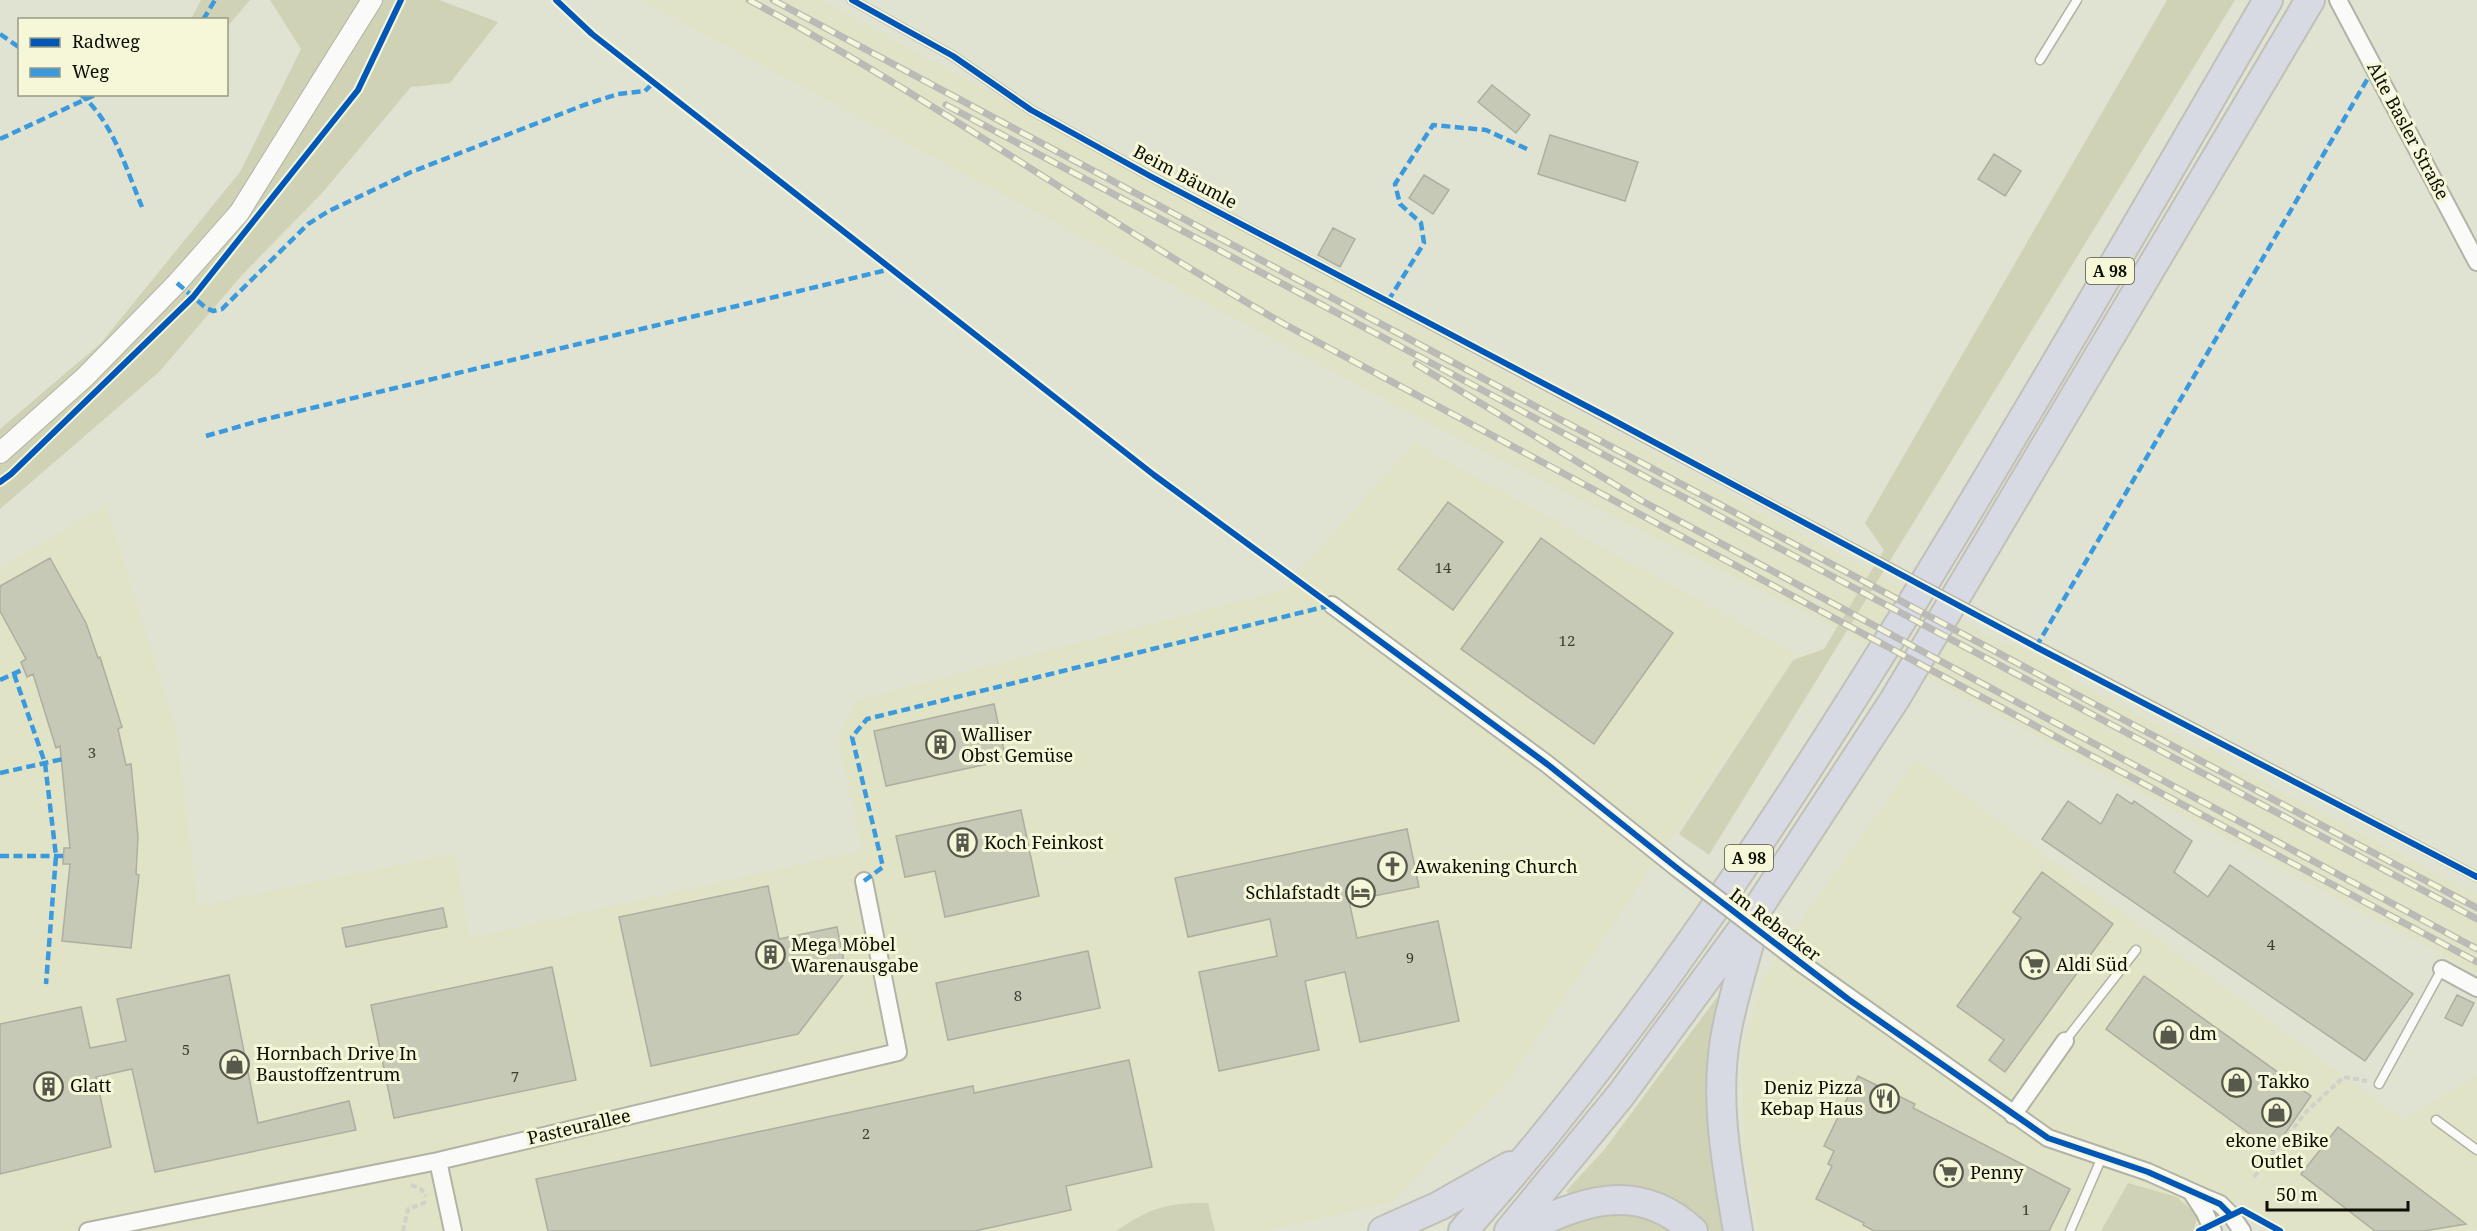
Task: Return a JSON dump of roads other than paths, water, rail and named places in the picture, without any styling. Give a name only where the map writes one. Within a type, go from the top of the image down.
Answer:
[{"type":"highway","name":"A 98","points":[[1463,1231],[1598,1067],[1681,956],[1823,746],[1950,542],[2268,0]]},
{"type":"highway","name":"A 98","points":[[1509,1231],[1620,1096],[1758,908],[1895,699],[2310,0]]},
{"type":"highway","points":[[1738,1231],[1723,1142],[1722,1082],[1726,1035],[1758,908]]},
{"type":"highway","points":[[1383,1231],[1439,1206],[1525,1158]]},
{"type":"highway","points":[[1519,1231],[1580,1205],[1600,1200],[1624,1199],[1666,1210],[1693,1231]]},
{"type":"street","points":[[0,453],[93,368],[177,283],[239,213],[372,0]]},
{"type":"street","name":"Alte Basler Straße","points":[[2338,0],[2477,262]]},
{"type":"street","name":"Im Rebacker","points":[[1332,604],[1547,764],[1800,963],[2013,1115],[2048,1138],[2148,1172],[2220,1204],[2232,1215],[2242,1231]]},
{"type":"street","name":"Pasteurallee","points":[[88,1231],[438,1161],[898,1052],[864,881]]},
{"type":"street","points":[[2442,969],[2477,988]]},
{"type":"street","points":[[2013,1115],[2065,1041]]},
{"type":"street","points":[[438,1161],[453,1231]]},
{"type":"street","points":[[2192,1193],[2213,1231]]},
{"type":"lane","name":"Beim Bäumle","points":[[852,0],[953,56],[1031,110],[1150,176],[2477,877]]},
{"type":"lane","points":[[2040,60],[2077,0]]},
{"type":"lane","points":[[2065,1041],[2136,950]]},
{"type":"lane","points":[[2379,1084],[2442,969]]},
{"type":"lane","points":[[2436,1120],[2477,1150]]},
{"type":"lane","points":[[2070,1231],[2102,1157]]},
{"type":"railway","points":[[749,0],[885,77],[1150,244],[1284,324],[2477,962]]},
{"type":"railway","points":[[773,0],[2477,908]]},
{"type":"railway","points":[[946,105],[2477,919]]},
{"type":"railway","points":[[1416,364],[1642,501],[2477,949]]},
{"type":"place","name":"Walliser Obst Gemüse","points":[[940,745]]},
{"type":"place","name":"Koch Feinkost","points":[[963,843]]},
{"type":"place","name":"Awakening Church","points":[[1393,867]]},
{"type":"place","name":"Schlafstadt","points":[[1361,893]]},
{"type":"place","name":"Mega Möbel Warenausgabe","points":[[770,955]]},
{"type":"place","name":"Aldi Süd","points":[[2035,965]]},
{"type":"place","name":"dm","points":[[2168,1034]]},
{"type":"place","name":"Hornbach Drive In Baustoffzentrum","points":[[235,1064]]},
{"type":"place","name":"Takko","points":[[2237,1082]]},
{"type":"place","name":"Glatt","points":[[49,1086]]},
{"type":"place","name":"Deniz Pizza Kebap Haus","points":[[1884,1098]]},
{"type":"place","name":"ekone eBike Outlet","points":[[2277,1112]]},
{"type":"place","name":"Penny","points":[[1949,1173]]}]
